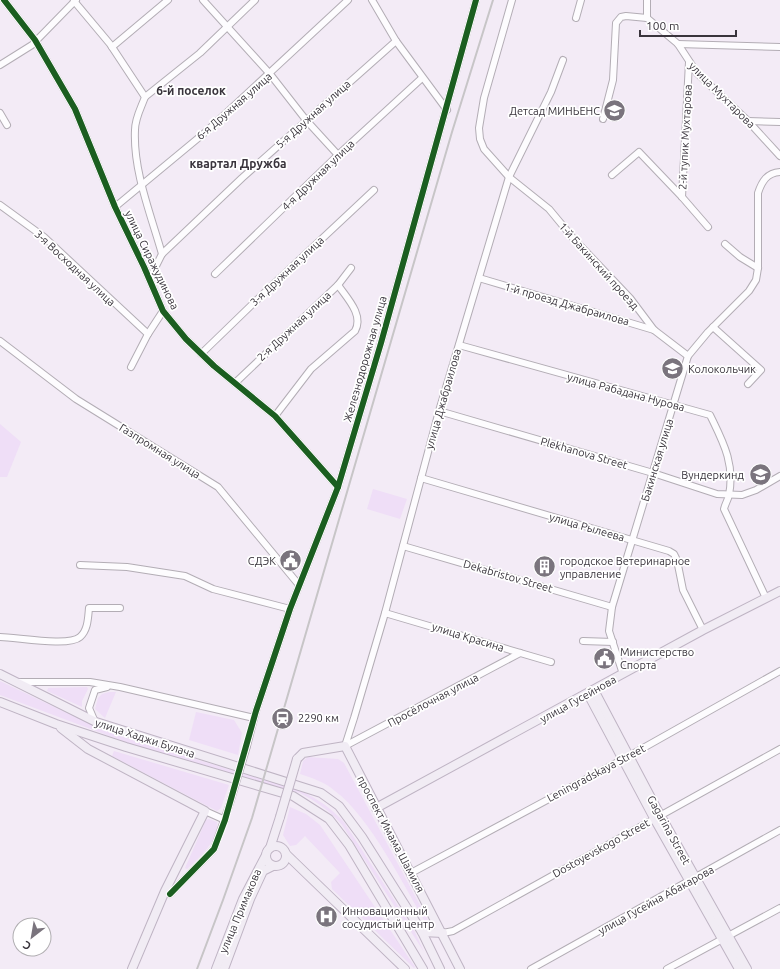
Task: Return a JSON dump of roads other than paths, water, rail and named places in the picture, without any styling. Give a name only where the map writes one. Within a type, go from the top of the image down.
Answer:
[{"type":"main road","name":"улица Гусейнова","points":[[376,808],[703,630],[780,591]]},
{"type":"main road","name":"улица Хаджи Булача","points":[[0,674],[96,722],[197,755],[296,784]]},
{"type":"main road","name":"Gagarina Street","points":[[591,692],[657,817],[726,938],[747,969]]},
{"type":"main road","name":"улица Хаджи Булача","points":[[0,702],[56,724],[92,736],[293,796],[329,819],[349,845],[423,969]]},
{"type":"main road","points":[[56,724],[88,749],[205,811],[132,969]]},
{"type":"main road","points":[[88,749],[92,736]]},
{"type":"main road","points":[[303,870],[293,865],[283,864],[273,866],[268,863],[268,851],[277,828],[297,760],[303,753],[345,746]]},
{"type":"main road","name":"проспект Имама Шамиля","points":[[345,746],[376,808],[443,933],[460,969]]},
{"type":"main road","name":"проспект Имама Шамиля","points":[[296,784],[321,793],[339,806],[362,837],[422,932],[440,969]]},
{"type":"main road","points":[[277,828],[284,851],[283,864]]},
{"type":"main road","points":[[268,851],[274,846],[284,851],[405,969]]},
{"type":"main road","name":"улица Примакова","points":[[216,969],[243,899],[268,851]]},
{"type":"main road","name":"улица Примакова","points":[[224,969],[250,899],[263,871],[273,866]]},
{"type":"main road","points":[[136,969],[167,892]]},
{"type":"main road","points":[[422,932],[443,933]]},
{"type":"main road","name":"Gagarina Street","points":[[726,938],[739,969]]},
{"type":"street","name":"улица Сиражудинова","points":[[4,0],[35,40],[75,109],[115,207],[150,278],[163,310],[186,339],[235,383],[275,416],[338,487]]},
{"type":"street","points":[[112,47],[168,0]]},
{"type":"street","points":[[203,0],[270,74],[306,120],[338,155]]},
{"type":"street","points":[[162,254],[142,185],[135,130],[138,116],[145,97],[200,53],[255,0]]},
{"type":"street","name":"6-я Дружная улица","points":[[115,207],[270,74],[348,0]]},
{"type":"street","points":[[372,0],[396,41],[447,110]]},
{"type":"street","name":"Железнодорожная улица","points":[[167,892],[214,849],[225,820],[254,718],[290,609],[338,487],[383,336],[447,110],[476,0]]},
{"type":"street","name":"1-й Бакинский проезд","points":[[512,0],[484,98],[479,128],[480,139],[484,149],[509,177],[549,209],[572,238],[630,298],[654,330],[688,356]]},
{"type":"street","points":[[576,18],[581,0]]},
{"type":"street","points":[[604,119],[612,88],[616,23],[621,18],[626,16],[647,18],[646,0]]},
{"type":"street","points":[[0,65],[32,45],[35,40],[75,1],[112,47],[145,97]]},
{"type":"street","name":"улица Мухтарова","points":[[647,18],[678,44],[697,73],[748,121],[780,156]]},
{"type":"street","name":"5-я Дружная улица","points":[[150,278],[162,254],[242,178],[396,41]]},
{"type":"street","points":[[678,44],[780,47]]},
{"type":"street","name":"улица Джабраилова","points":[[345,746],[385,613],[439,411],[509,177],[551,92],[563,60]]},
{"type":"street","name":"2-й тупик Мухтарова","points":[[689,62],[682,197],[708,227]]},
{"type":"street","name":"4-я Дружная улица","points":[[216,274],[338,155],[422,78]]},
{"type":"street","points":[[0,113],[7,125]]},
{"type":"street","points":[[748,121],[780,122]]},
{"type":"street","points":[[612,175],[639,152],[682,197]]},
{"type":"street","name":"Бакинская улица","points":[[623,674],[609,631],[612,607],[688,356],[713,327],[749,291],[756,280],[758,268],[758,193],[761,183],[768,176],[780,172]]},
{"type":"street","name":"3-я Дружная улица","points":[[202,354],[263,294],[374,190]]},
{"type":"street","name":"3-я Восходная улица","points":[[0,205],[44,237],[148,334]]},
{"type":"street","points":[[725,244],[740,257],[758,268]]},
{"type":"street","name":"2-я Дружная улица","points":[[235,383],[338,285],[351,268]]},
{"type":"street","name":"1-й проезд Джабраилова","points":[[479,278],[654,330]]},
{"type":"street","points":[[275,416],[311,369],[356,331],[359,318],[338,285]]},
{"type":"street","points":[[131,367],[148,334],[163,310]]},
{"type":"street","points":[[713,327],[761,370],[748,384]]},
{"type":"street","name":"Газпромная улица","points":[[0,341],[76,399],[218,487],[299,585]]},
{"type":"street","name":"улица Рабадана Нурова","points":[[459,345],[710,415],[730,460],[729,496]]},
{"type":"street","name":"Plekhanova Street","points":[[439,411],[653,473],[717,494],[729,496],[742,495],[756,490],[780,476]]},
{"type":"street","name":"улица Рылеева","points":[[421,478],[632,539],[674,554],[684,590],[703,630]]},
{"type":"street","points":[[729,496],[725,503],[724,510],[766,598]]},
{"type":"street","name":"Dekabristov Street","points":[[403,546],[612,607]]},
{"type":"street","points":[[80,565],[127,567],[185,576],[213,589],[290,609]]},
{"type":"street","points":[[0,637],[62,642],[76,640],[82,635],[86,627],[89,608],[120,608]]},
{"type":"street","name":"улица Красина","points":[[385,613],[551,662]]},
{"type":"street","points":[[583,641],[613,642]]},
{"type":"street","name":"Просёлочная улица","points":[[345,746],[520,653]]},
{"type":"street","name":"Leningradskaya Street","points":[[411,873],[625,758],[780,671]]},
{"type":"street","points":[[15,682],[90,682],[120,687],[254,718]]},
{"type":"street","points":[[96,722],[89,708],[96,690],[110,686],[120,687]]},
{"type":"street","name":"Dostoyevskogo Street","points":[[443,933],[453,931],[780,749]]},
{"type":"street","points":[[205,811],[225,820]]},
{"type":"street","name":"улица Гусейна Абакарова","points":[[531,969],[693,880],[780,830]]},
{"type":"street","points":[[667,969],[780,908]]},
{"type":"railway","points":[[197,969],[252,818],[452,132],[493,0]]},
{"type":"place","name":"Детсад МИНЬЕНС","points":[[615,111]]},
{"type":"place","name":"Колокольчик","points":[[673,369]]},
{"type":"place","name":"Вундеркинд","points":[[760,475]]},
{"type":"place","name":"СДЭК","points":[[291,561]]},
{"type":"place","name":"городское Ветеринарное управление","points":[[545,567]]},
{"type":"place","name":"Министерство Спорта","points":[[605,658]]},
{"type":"place","name":"2290 км","points":[[283,718]]},
{"type":"place","name":"Инновационный сосудистый центр","points":[[326,917]]},
{"type":"district","name":"6-й поселок","points":[[191,90]]},
{"type":"district","name":"квартал Дружба","points":[[238,163]]}]
